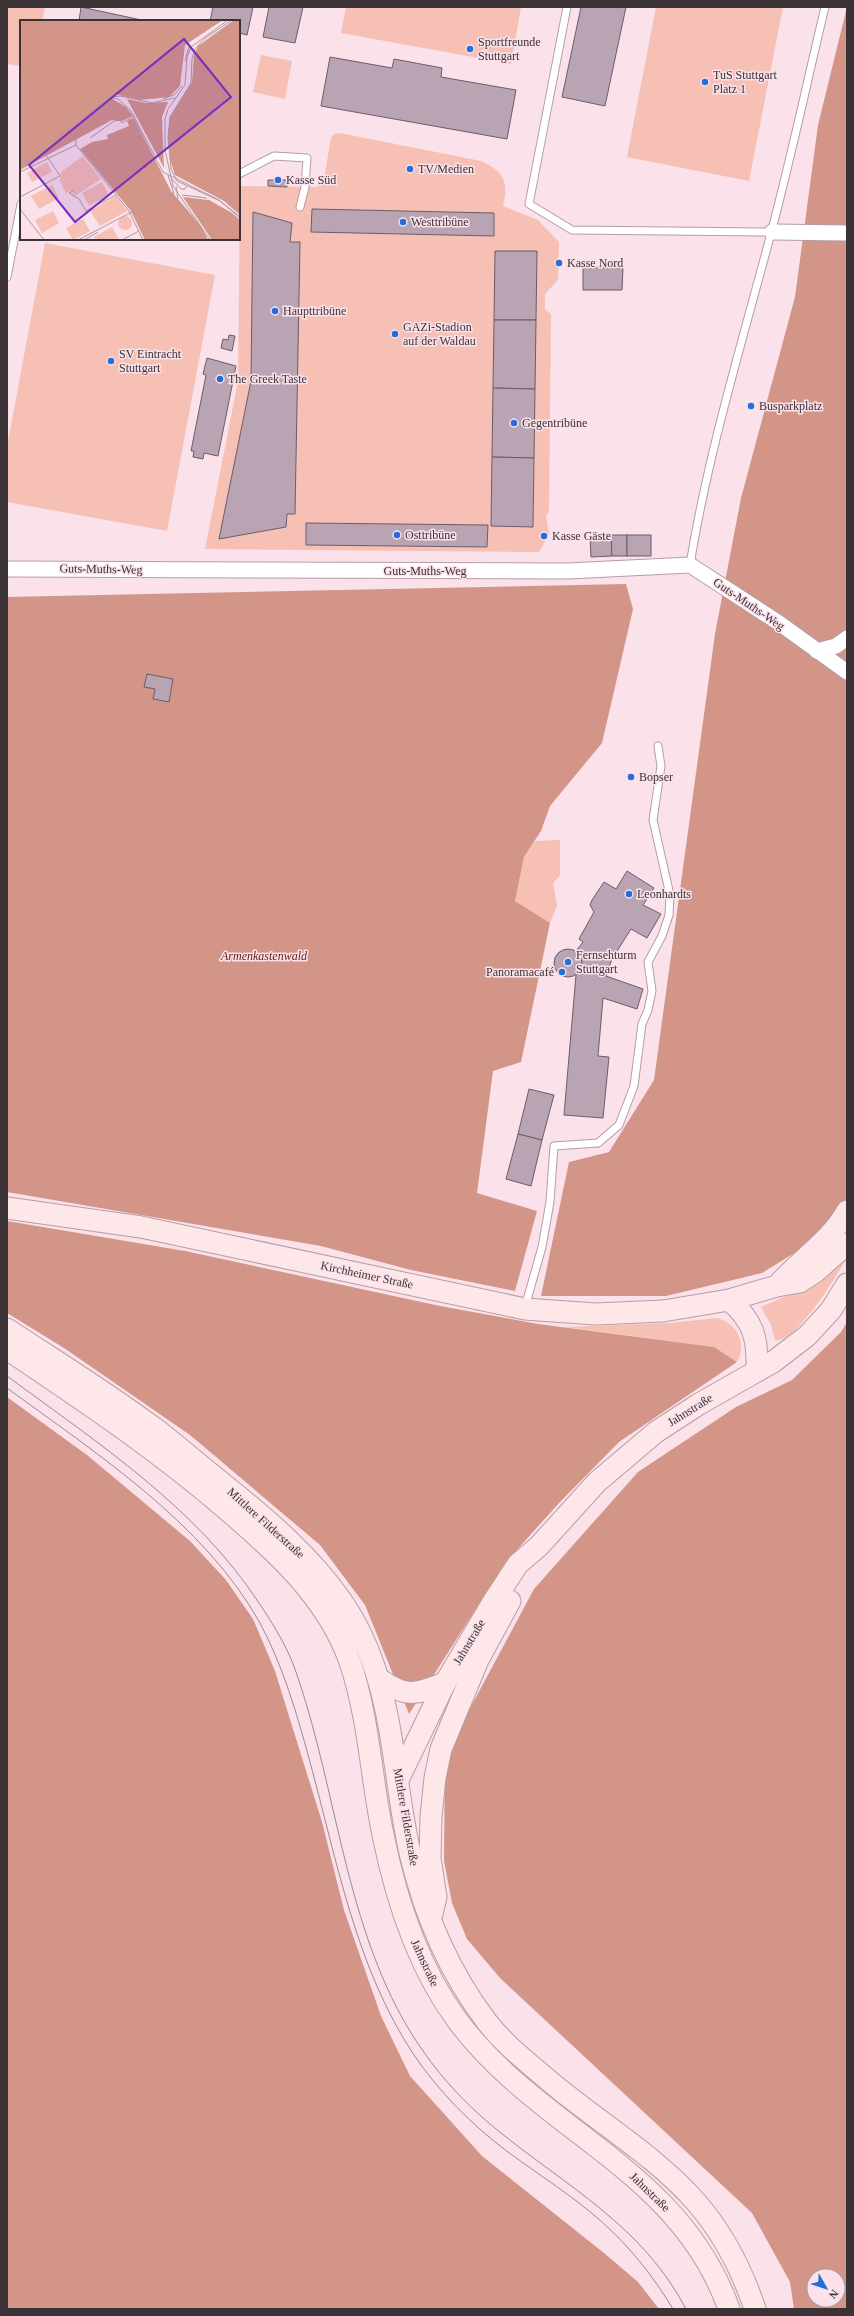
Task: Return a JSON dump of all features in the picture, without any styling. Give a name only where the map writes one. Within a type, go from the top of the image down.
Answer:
[{"type":"main road","name":"Kirchheimer Straße","points":[[7,1208],[141,1227],[525,1309],[596,1314],[663,1310],[729,1300],[777,1286],[800,1282],[815,1272],[847,1244]]},
{"type":"main road","points":[[777,1286],[792,1269],[827,1238],[847,1211]]},
{"type":"main road","name":"Jahnstraße","points":[[729,2309],[722,2288],[701,2251],[661,2201],[634,2175],[518,2086],[482,2050],[456,2018],[432,1981],[406,1920],[383,1836],[398,1779],[446,1683],[493,1602],[518,1564],[539,1546],[597,1482],[623,1458],[656,1432],[773,1362],[807,1336],[831,1310],[847,1284]]},
{"type":"main road","points":[[729,1300],[741,1310],[749,1322],[756,1338],[756,1371]]},
{"type":"main road","name":"Mittlere Filderstraße","points":[[7,1329],[155,1429],[250,1506],[297,1548],[342,1601],[366,1647],[378,1678],[398,1779],[410,1853],[430,1923]]},
{"type":"main road","name":"Mittlere Filderstraße","points":[[7,1349],[68,1390],[196,1483],[284,1561],[324,1610],[350,1661],[363,1710],[383,1836]]},
{"type":"main road","name":"Jahnstraße","points":[[539,1546],[525,1577],[504,1610],[478,1660],[441,1749],[435,1778],[431,1817],[430,1858],[436,1897],[430,1923],[468,1995],[499,2036],[566,2096],[648,2158],[693,2199],[710,2220],[732,2256],[743,2277],[755,2309]]},
{"type":"main road","points":[[378,1678],[400,1692],[421,1693],[446,1683]]},
{"type":"street","points":[[772,232],[847,233]]},
{"type":"street","name":"Guts-Muths-Weg","points":[[7,569],[568,571],[690,565],[780,623],[847,672]]},
{"type":"street","points":[[817,651],[836,646],[847,638]]},
{"type":"lane","points":[[567,7],[529,204],[572,230],[772,232]]},
{"type":"lane","points":[[690,565],[698,516],[743,335],[772,232],[826,7]]},
{"type":"lane","points":[[240,173],[274,156],[307,158],[305,187],[300,207]]},
{"type":"lane","points":[[7,277],[20,209]]},
{"type":"lane","points":[[525,1309],[542,1247],[550,1202],[554,1146],[598,1143],[619,1125],[634,1086],[642,1024],[648,1010],[652,991],[648,962],[662,936],[668,915],[670,895],[653,820],[661,766],[658,746]]},
{"type":"shaded area","points":[[7,7],[45,7],[42,20],[20,20],[20,66],[7,64]]},
{"type":"shaded area","name":"Sportfreunde Stuttgart","points":[[346,7],[521,7],[511,64],[341,33]]},
{"type":"shaded area","name":"TuS Stuttgart Platz 1","points":[[656,7],[783,7],[749,181],[627,157]]},
{"type":"shaded area","points":[[261,55],[292,61],[285,99],[253,92]]},
{"type":"shaded area","name":"GAZi-Stadion auf der Waldau","points":[[340,133],[481,161],[495,169],[503,178],[505,184],[505,197],[503,206],[538,220],[559,242],[558,280],[545,294],[545,309],[551,314],[549,511],[546,516],[549,534],[539,552],[205,549],[238,381],[240,186],[318,187],[324,179],[331,138],[334,134]]},
{"type":"shaded area","name":"SV Eintracht Stuttgart","points":[[45,243],[215,275],[167,531],[7,502],[7,447]]},
{"type":"shaded area","points":[[560,840],[560,875],[553,883],[557,905],[550,923],[515,901],[524,857],[535,841]]},
{"type":"shaded area","points":[[847,1257],[826,1292],[804,1321],[783,1339],[775,1340],[771,1325],[761,1307],[800,1290]]},
{"type":"shaded area","points":[[717,1318],[730,1324],[735,1329],[741,1341],[740,1355],[737,1362],[714,1347],[565,1327],[670,1323]]},
{"type":"green space","points":[[847,7],[847,1231],[812,1242],[762,1273],[666,1296],[541,1296],[569,1162],[609,1152],[654,1080],[715,634],[741,498],[795,297],[818,125]]},
{"type":"green space","name":"Armenkastenwald","points":[[626,584],[633,609],[602,743],[550,806],[541,831],[524,857],[515,901],[550,923],[521,1062],[493,1071],[477,1193],[537,1211],[515,1291],[411,1270],[321,1246],[7,1192],[7,597]]},
{"type":"green space","points":[[7,1221],[185,1251],[440,1306],[538,1324],[714,1347],[737,1362],[619,1442],[560,1502],[505,1563],[409,1714],[365,1605],[320,1545],[190,1435],[64,1348],[7,1313]]},
{"type":"green space","points":[[847,1322],[847,2309],[794,2309],[790,2282],[752,2213],[500,1978],[467,1939],[452,1903],[444,1861],[445,1755],[534,1589],[638,1472],[736,1407],[792,1380],[841,1332]]},
{"type":"green space","points":[[7,1397],[87,1455],[190,1541],[226,1580],[253,1619],[275,1671],[322,1822],[344,1910],[381,2016],[410,2076],[482,2156],[638,2282],[659,2309],[7,2309]]},
{"type":"building","points":[[81,7],[141,20],[79,20]]},
{"type":"building","points":[[213,7],[253,7],[247,35],[240,33],[240,20],[210,20]]},
{"type":"building","points":[[269,7],[303,7],[295,43],[263,37]]},
{"type":"building","points":[[581,7],[626,7],[605,106],[562,97]]},
{"type":"building","points":[[330,57],[392,68],[394,59],[442,68],[441,77],[516,90],[507,139],[321,106]]},
{"type":"building","points":[[268,180],[287,180],[287,187],[268,186]]},
{"type":"building","name":"Westtribüne","points":[[312,209],[494,213],[494,236],[311,232]]},
{"type":"building","name":"Haupttribüne","points":[[253,212],[292,223],[290,242],[300,242],[295,514],[287,514],[286,527],[219,539],[251,381]]},
{"type":"building","points":[[495,251],[537,251],[536,320],[494,320]]},
{"type":"building","points":[[583,267],[623,268],[622,290],[583,290]]},
{"type":"building","name":"Gegentribüne","points":[[494,320],[536,320],[535,389],[493,388]]},
{"type":"building","points":[[229,335],[235,336],[232,351],[221,348],[223,339],[228,340]]},
{"type":"building","points":[[207,358],[236,366],[218,456],[204,453],[203,459],[193,457],[194,451],[191,451],[206,375],[203,374]]},
{"type":"building","name":"Gegentribüne","points":[[493,388],[535,389],[534,458],[492,457]]},
{"type":"building","name":"Gegentribüne","points":[[492,457],[534,458],[533,527],[491,526]]},
{"type":"building","name":"Osttribüne","points":[[306,523],[488,525],[487,547],[306,545]]},
{"type":"building","points":[[611,535],[612,556],[591,557],[590,536]]},
{"type":"building","points":[[611,535],[627,535],[627,556],[612,556]]},
{"type":"building","points":[[627,535],[651,535],[651,556],[627,556]]},
{"type":"building","points":[[147,674],[173,679],[169,702],[153,699],[155,689],[144,687]]},
{"type":"building","points":[[627,871],[654,888],[643,905],[661,914],[647,938],[631,929],[612,959],[606,976],[643,989],[637,1009],[603,998],[598,1056],[609,1057],[603,1118],[564,1115],[576,975],[582,964],[576,951],[583,942],[579,939],[594,912],[590,905],[592,900],[604,882],[616,889]]},
{"type":"building","name":"Fernsehturm Stuttgart","points":[[568,949],[578,953],[582,963],[578,973],[568,977],[558,973],[554,963],[558,953]]},
{"type":"building","points":[[529,1089],[554,1095],[542,1140],[518,1134]]},
{"type":"building","points":[[518,1134],[542,1140],[531,1186],[506,1179]]},
{"type":"tram line","points":[[7,1376],[111,1452],[144,1479],[176,1507],[234,1568],[275,1628],[293,1663],[311,1719],[360,1916],[377,1963],[397,2008],[423,2051],[457,2093],[476,2112],[522,2150],[576,2189],[625,2231],[648,2254],[668,2280],[686,2309]]},
{"type":"tram line","points":[[7,1388],[77,1438],[146,1493],[179,1522],[210,1553],[237,1587],[260,1623],[276,1656],[300,1726],[350,1913],[377,1986],[394,2021],[414,2055],[445,2095],[482,2131],[508,2152],[579,2203],[613,2232],[641,2263],[658,2285],[673,2309]]},
{"type":"place","name":"Sportfreunde Stuttgart","points":[[470,49]]},
{"type":"place","name":"TuS Stuttgart Platz 1","points":[[705,82]]},
{"type":"place","name":"TV/Medien","points":[[410,169]]},
{"type":"place","name":"Kasse Süd","points":[[278,180]]},
{"type":"place","name":"Westtribüne","points":[[403,222]]},
{"type":"place","name":"Kasse Nord","points":[[559,263]]},
{"type":"place","name":"Haupttribüne","points":[[275,311]]},
{"type":"place","name":"GAZi-Stadion auf der Waldau","points":[[395,334]]},
{"type":"place","name":"SV Eintracht Stuttgart","points":[[111,361]]},
{"type":"place","name":"The Greek Taste","points":[[220,379]]},
{"type":"place","name":"Busparkplatz","points":[[751,406]]},
{"type":"place","name":"Gegentribüne","points":[[514,423]]},
{"type":"place","name":"Osttribüne","points":[[397,535]]},
{"type":"place","name":"Kasse Gäste","points":[[544,536]]},
{"type":"place","name":"Bopser","points":[[631,777]]},
{"type":"place","name":"Leonhardts","points":[[629,894]]},
{"type":"place","name":"Fernsehturm Stuttgart","points":[[568,962]]},
{"type":"place","name":"Panoramacafé","points":[[562,972]]}]
